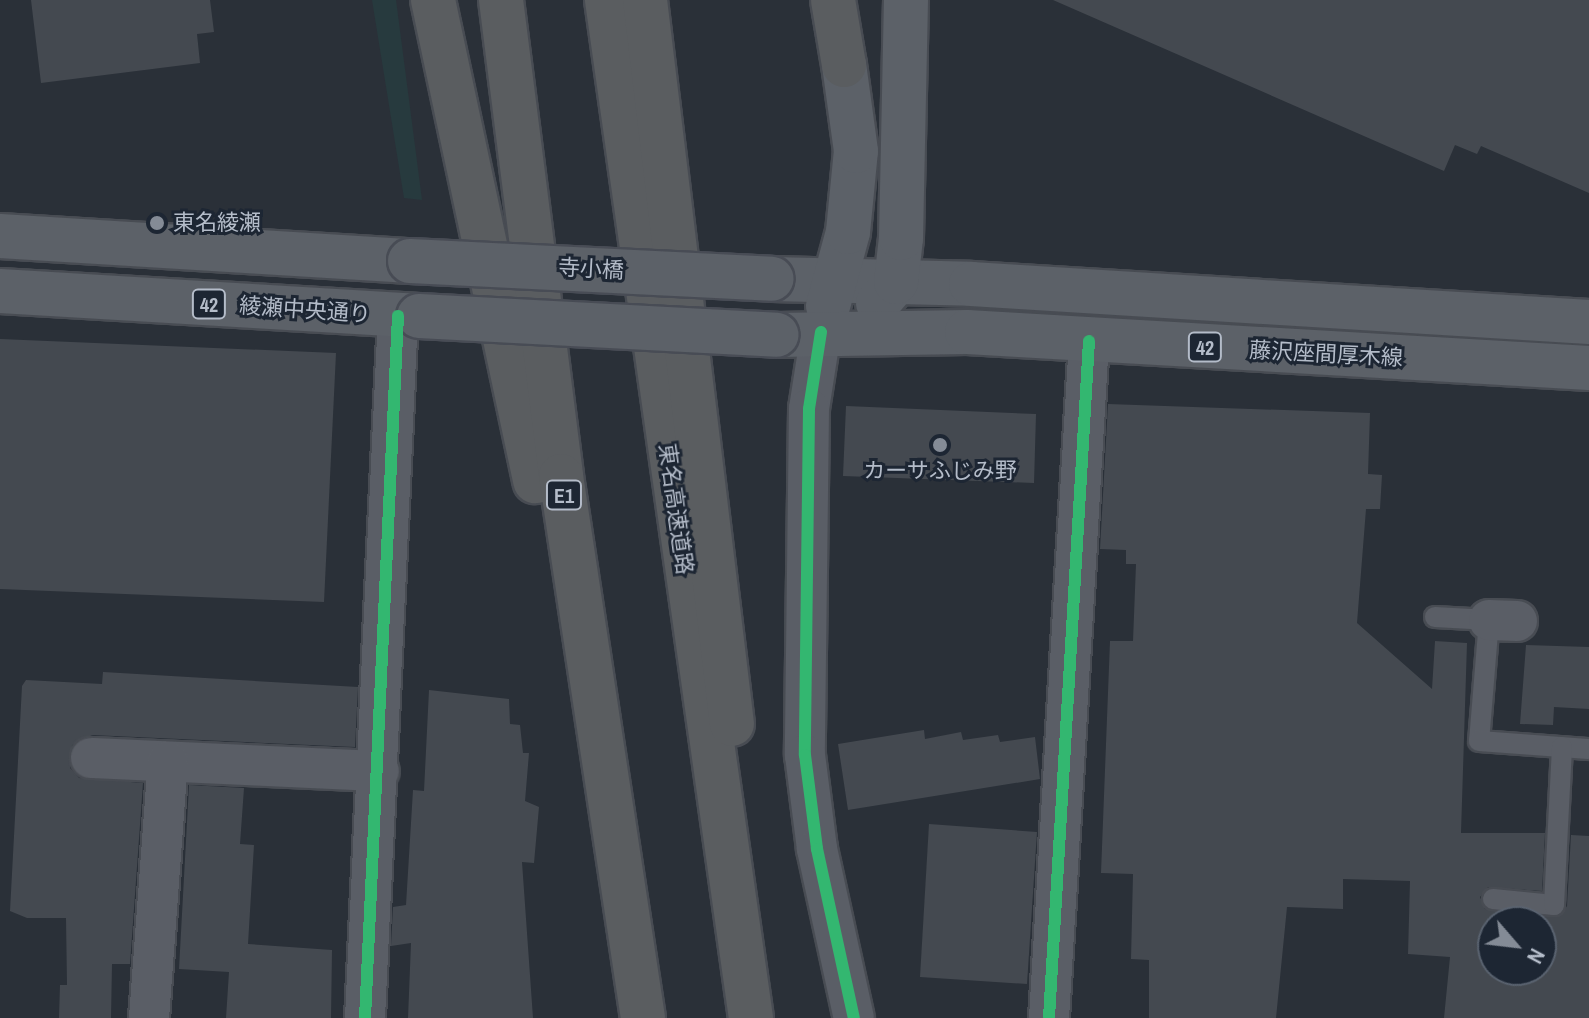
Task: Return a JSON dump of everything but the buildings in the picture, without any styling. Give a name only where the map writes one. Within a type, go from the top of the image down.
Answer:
[{"type":"highway","points":[[433,0],[640,1004]]},
{"type":"highway","name":"E1","points":[[501,0],[561,476],[640,1004]]},
{"type":"highway","name":"東名高速道路","points":[[607,0],[747,1000]]},
{"type":"highway","points":[[645,0],[729,662],[747,1000]]},
{"type":"highway","points":[[833,0],[844,65]]},
{"type":"main road","points":[[828,331],[880,301],[896,282],[906,0]]},
{"type":"main road","points":[[828,331],[835,279],[848,232],[856,151],[844,65]]},
{"type":"main road","name":"寺小橋","points":[[0,236],[410,261],[772,279],[835,279]]},
{"type":"main road","name":"42","points":[[835,279],[1589,322]]},
{"type":"main road","name":"綾瀬中央通り","points":[[0,291],[408,316]]},
{"type":"main road","name":"藤沢座間厚木線","points":[[408,316],[776,335],[828,331],[1089,341],[1589,368]]},
{"type":"street","points":[[816,0],[844,65]]},
{"type":"street","points":[[365,1018],[408,316]]},
{"type":"street","points":[[828,331],[809,409],[801,664],[805,755],[817,849],[854,1018]]},
{"type":"street","points":[[1049,1018],[1089,341]]},
{"type":"street","points":[[91,758],[379,771]]},
{"type":"street","points":[[149,1018],[168,762]]},
{"type":"lane","points":[[1435,617],[1503,620],[1479,741],[1589,749]]},
{"type":"lane","points":[[1493,899],[1554,905],[1562,747]]},
{"type":"green space","points":[[372,0],[396,0],[422,200],[404,198]]},
{"type":"cycle path","points":[[365,1018],[398,316]]},
{"type":"cycle path","points":[[821,332],[809,409],[805,755],[817,849],[854,1018]]},
{"type":"cycle path","points":[[1049,1018],[1089,341]]},
{"type":"place","name":"東名綾瀬","points":[[157,223]]},
{"type":"place","name":"カーサふじみ野","points":[[940,445]]}]
